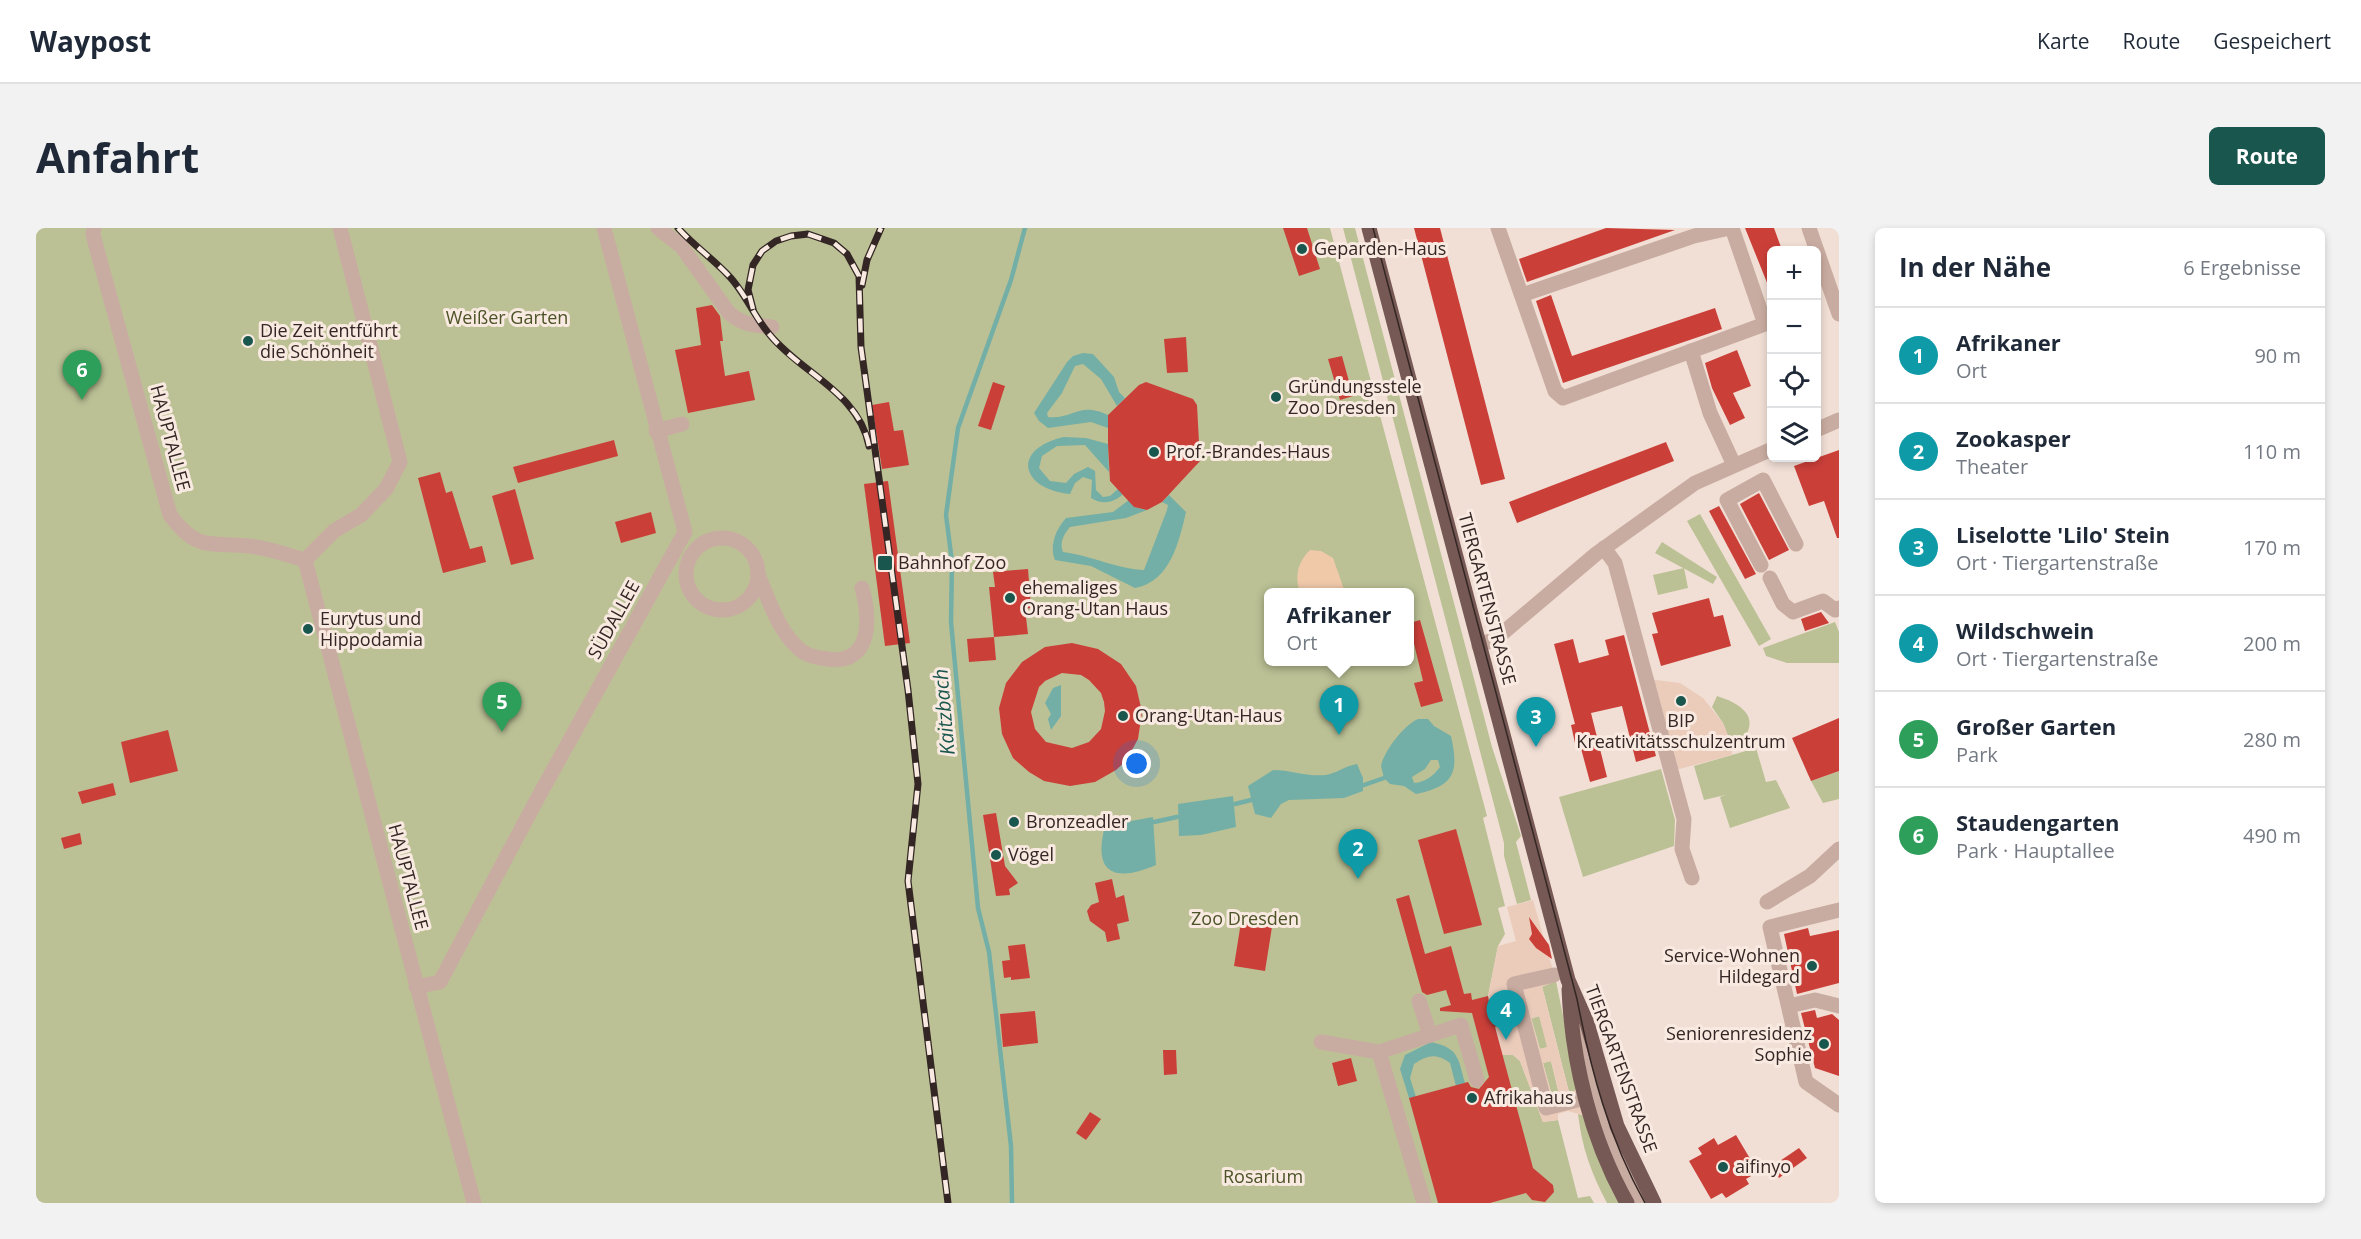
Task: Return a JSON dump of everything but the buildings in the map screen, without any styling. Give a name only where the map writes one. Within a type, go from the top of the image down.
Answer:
[{"type":"main road","name":"TIERGARTENSTRASSE","points":[[1369,228],[1479,646],[1570,1022],[1596,1095],[1617,1126],[1654,1203]]},
{"type":"main road","name":"TIERGARTENSTRASSE","points":[[1561,978],[1587,1023],[1600,1145],[1627,1203]]},
{"type":"street","name":"HAUPTALLEE","points":[[94,228],[93,235],[170,515],[182,532],[207,545],[251,546],[305,560],[474,1203]]},
{"type":"street","points":[[305,560],[334,531],[361,515],[386,489],[400,462],[340,228]]},
{"type":"street","name":"SÜDALLEE","points":[[416,987],[440,982],[534,803],[684,532],[604,228]]},
{"type":"street","points":[[658,228],[681,246],[729,313],[739,321],[751,326],[772,327]]},
{"type":"street","points":[[1498,228],[1555,391],[1563,398],[1765,324],[1731,228],[1694,236],[1522,295]]},
{"type":"street","points":[[1809,228],[1839,314]]},
{"type":"street","points":[[1691,351],[1710,413],[1739,463],[1756,483]]},
{"type":"street","points":[[1821,428],[1839,420]]},
{"type":"street","points":[[656,431],[682,424]]},
{"type":"street","points":[[1479,646],[1498,638],[1543,597],[1604,548],[1695,483],[1767,451]]},
{"type":"street","points":[[1796,544],[1763,480],[1727,500],[1783,604],[1793,612],[1823,601],[1835,610],[1839,608]]},
{"type":"street","points":[[758,575],[750,597],[741,604],[719,610],[699,601],[687,583],[688,561],[693,553],[707,541],[729,538],[741,543],[756,563],[758,575],[785,636],[800,651],[813,657],[832,660],[848,656],[865,640],[869,612],[862,588]]},
{"type":"street","points":[[1604,548],[1616,563],[1652,696],[1684,819],[1682,849],[1692,878]]},
{"type":"street","points":[[672,555],[688,561]]},
{"type":"street","points":[[1767,902],[1810,876],[1839,849]]},
{"type":"street","points":[[1839,910],[1770,927],[1806,1082],[1839,1105]]},
{"type":"street","points":[[1561,978],[1514,984],[1529,1067],[1546,1108],[1596,1095],[1618,1160],[1641,1203]]},
{"type":"street","points":[[1789,1006],[1815,1000],[1839,1006]]},
{"type":"street","points":[[1419,1001],[1430,1035]]},
{"type":"street","points":[[1502,1013],[1520,1008]]},
{"type":"street","points":[[1321,1042],[1380,1052],[1468,1023],[1477,1080]]},
{"type":"street","points":[[1380,1052],[1424,1203]]},
{"type":"green space","points":[[36,228],[1330,228],[1487,816],[1483,818],[1505,906],[1498,908],[1505,934],[1498,946],[1488,996],[1502,1013],[1501,1025],[1496,1027],[1503,1055],[1513,1055],[1520,1061],[1543,1122],[1558,1120],[1578,1198],[1590,1196],[1594,1203],[36,1203]]},
{"type":"green space","points":[[1343,228],[1355,228],[1492,747],[1521,836],[1516,842],[1531,900],[1517,904],[1504,856],[1504,843]]},
{"type":"green space","points":[[1700,514],[1771,639],[1759,646],[1687,521]]},
{"type":"green space","points":[[1662,542],[1717,577],[1713,584],[1655,553]]},
{"type":"green space","points":[[1684,568],[1688,588],[1658,595],[1653,575]]},
{"type":"green space","points":[[1835,622],[1839,632],[1839,663],[1787,663],[1766,656],[1763,648]]},
{"type":"green space","points":[[1717,696],[1733,702],[1749,718],[1748,732],[1742,741],[1728,736],[1723,723],[1712,707]]},
{"type":"green space","points":[[1756,748],[1766,782],[1776,780],[1790,808],[1730,828],[1720,797],[1725,795],[1704,800],[1694,766]]},
{"type":"green space","points":[[1661,769],[1675,820],[1674,846],[1583,877],[1559,797]]},
{"type":"green space","points":[[1839,771],[1839,799],[1823,803],[1811,781]]},
{"type":"green space","points":[[1556,981],[1578,1090],[1569,1092],[1542,986]]},
{"type":"green space","points":[[1540,1016],[1548,1047],[1540,1049],[1531,1018]]},
{"type":"green space","points":[[1551,1061],[1559,1094],[1552,1096],[1543,1063]]},
{"type":"green space","points":[[1578,1114],[1586,1116],[1622,1203],[1607,1203],[1601,1192],[1585,1149]]},
{"type":"sand","points":[[1310,550],[1321,551],[1333,558],[1344,588],[1299,588],[1298,569]]},
{"type":"shaded area","points":[[1648,679],[1680,683],[1703,698],[1723,723],[1731,743],[1732,755],[1672,771]]},
{"type":"shaded area","points":[[1533,900],[1556,981],[1542,987],[1569,1092],[1578,1090],[1586,1116],[1568,1111],[1558,1114],[1558,1120],[1543,1122],[1520,1061],[1513,1055],[1502,1055],[1495,1027],[1501,1025],[1502,1013],[1496,1008],[1490,1008],[1488,996],[1498,946],[1516,941],[1507,907]],"holes":[[[1539,1016],[1547,1047],[1540,1049],[1531,1019]],[[1551,1061],[1559,1094],[1552,1096],[1543,1063]]]},
{"type":"water","points":[[1083,353],[1093,354],[1114,377],[1119,392],[1125,398],[1117,406],[1101,379],[1083,364],[1075,366],[1062,393],[1047,413],[1048,417],[1064,416],[1082,410],[1098,411],[1108,415],[1108,428],[1091,422],[1048,428],[1039,421],[1034,413],[1067,362],[1073,356]]},
{"type":"water","points":[[1064,437],[1086,438],[1108,444],[1109,472],[1085,445],[1057,446],[1042,456],[1039,468],[1050,481],[1066,483],[1074,474],[1088,467],[1095,471],[1096,490],[1103,497],[1110,496],[1118,489],[1123,494],[1112,501],[1099,502],[1091,498],[1092,480],[1083,477],[1075,483],[1070,494],[1053,491],[1032,477],[1028,468],[1029,459],[1036,450]]},
{"type":"water","points":[[1169,495],[1186,512],[1171,559],[1157,578],[1147,584],[1135,588],[1091,566],[1055,560],[1053,549],[1055,538],[1066,518],[1113,512],[1129,500],[1134,507],[1147,510],[1126,518],[1070,527],[1063,539],[1062,549],[1063,552],[1125,568],[1144,570],[1167,510],[1168,505],[1162,502]]},
{"type":"water","points":[[1061,685],[1061,716],[1051,730],[1048,719],[1051,714],[1045,703],[1053,688]]},
{"type":"water","points":[[1418,719],[1428,719],[1434,726],[1451,736],[1454,759],[1454,768],[1446,782],[1429,791],[1416,794],[1404,786],[1390,784],[1384,778],[1381,766],[1390,746]],"holes":[[[1431,760],[1438,760],[1440,767],[1435,773],[1426,780],[1414,783],[1412,777],[1425,769]]]},
{"type":"water","points":[[1357,764],[1363,778],[1363,791],[1344,798],[1289,800],[1281,804],[1271,818],[1255,814],[1248,786],[1273,770],[1326,775]]},
{"type":"water","points":[[1233,796],[1236,827],[1201,835],[1179,836],[1178,804]]},
{"type":"water","points":[[1153,817],[1156,865],[1131,873],[1112,871],[1106,866],[1102,858],[1104,830],[1120,823]]},
{"type":"water","points":[[1431,1042],[1447,1047],[1456,1055],[1465,1083],[1456,1086],[1450,1063],[1440,1058],[1428,1057],[1414,1064],[1410,1078],[1416,1097],[1409,1098],[1400,1069],[1405,1055]]},
{"type":"waterway","name":"Kaitzbach","points":[[1012,1203],[1011,1146],[989,952],[978,908],[951,622],[952,562],[946,515],[958,428],[1011,280],[1025,228]]},
{"type":"waterway","points":[[1364,785],[1384,778]]},
{"type":"waterway","points":[[1235,804],[1251,800]]},
{"type":"waterway","points":[[1154,822],[1177,817]]},
{"type":"tram line","points":[[1373,228],[1577,999],[1595,1078],[1611,1129],[1645,1203]]},
{"type":"railway","points":[[678,228],[734,282],[764,328],[783,349],[827,385],[854,412],[869,446]]},
{"type":"railway","points":[[862,285],[867,260],[881,228]]},
{"type":"railway","points":[[753,309],[748,290],[753,265],[762,251],[776,241],[791,236],[808,234],[834,243],[847,254],[859,276],[861,347],[908,690],[918,784],[908,881],[948,1203]]},
{"type":"place","name":"Geparden-Haus","points":[[1302,249]]},
{"type":"place","name":"Die Zeit entführt die Schönheit","points":[[248,341]]},
{"type":"place","name":"Gründungsstele Zoo Dresden","points":[[1276,397]]},
{"type":"place","name":"Staudengarten","points":[[82,400]]},
{"type":"place","name":"Prof.-Brandes-Haus","points":[[1154,452]]},
{"type":"place","name":"Bahnhof Zoo","points":[[885,563]]},
{"type":"place","name":"ehemaliges Orang-Utan Haus","points":[[1010,598]]},
{"type":"place","name":"Eurytus und Hippodamia","points":[[308,629]]},
{"type":"place","name":"BIP Kreativitätsschulzentrum","points":[[1681,701]]},
{"type":"place","name":"Orang-Utan-Haus","points":[[1123,716]]},
{"type":"place","name":"Großer Garten","points":[[502,732]]},
{"type":"place","name":"Afrikaner","points":[[1339,735]]},
{"type":"place","name":"Liselotte 'Lilo' Stein","points":[[1536,747]]},
{"type":"place","name":"Bronzeadler","points":[[1014,822]]},
{"type":"place","name":"Vögel","points":[[996,855]]},
{"type":"place","name":"Zookasper","points":[[1358,879]]},
{"type":"place","name":"Service-Wohnen Hildegard","points":[[1812,966]]},
{"type":"place","name":"Wildschwein","points":[[1506,1040]]},
{"type":"place","name":"Seniorenresidenz Sophie","points":[[1824,1044]]},
{"type":"place","name":"Afrikahaus","points":[[1472,1098]]},
{"type":"place","name":"aifinyo","points":[[1723,1167]]},
{"type":"park label","name":"Weißer Garten","points":[[507,318]]},
{"type":"park label","name":"Zoo Dresden","points":[[1245,919]]},
{"type":"park label","name":"Rosarium","points":[[1263,1177]]}]
